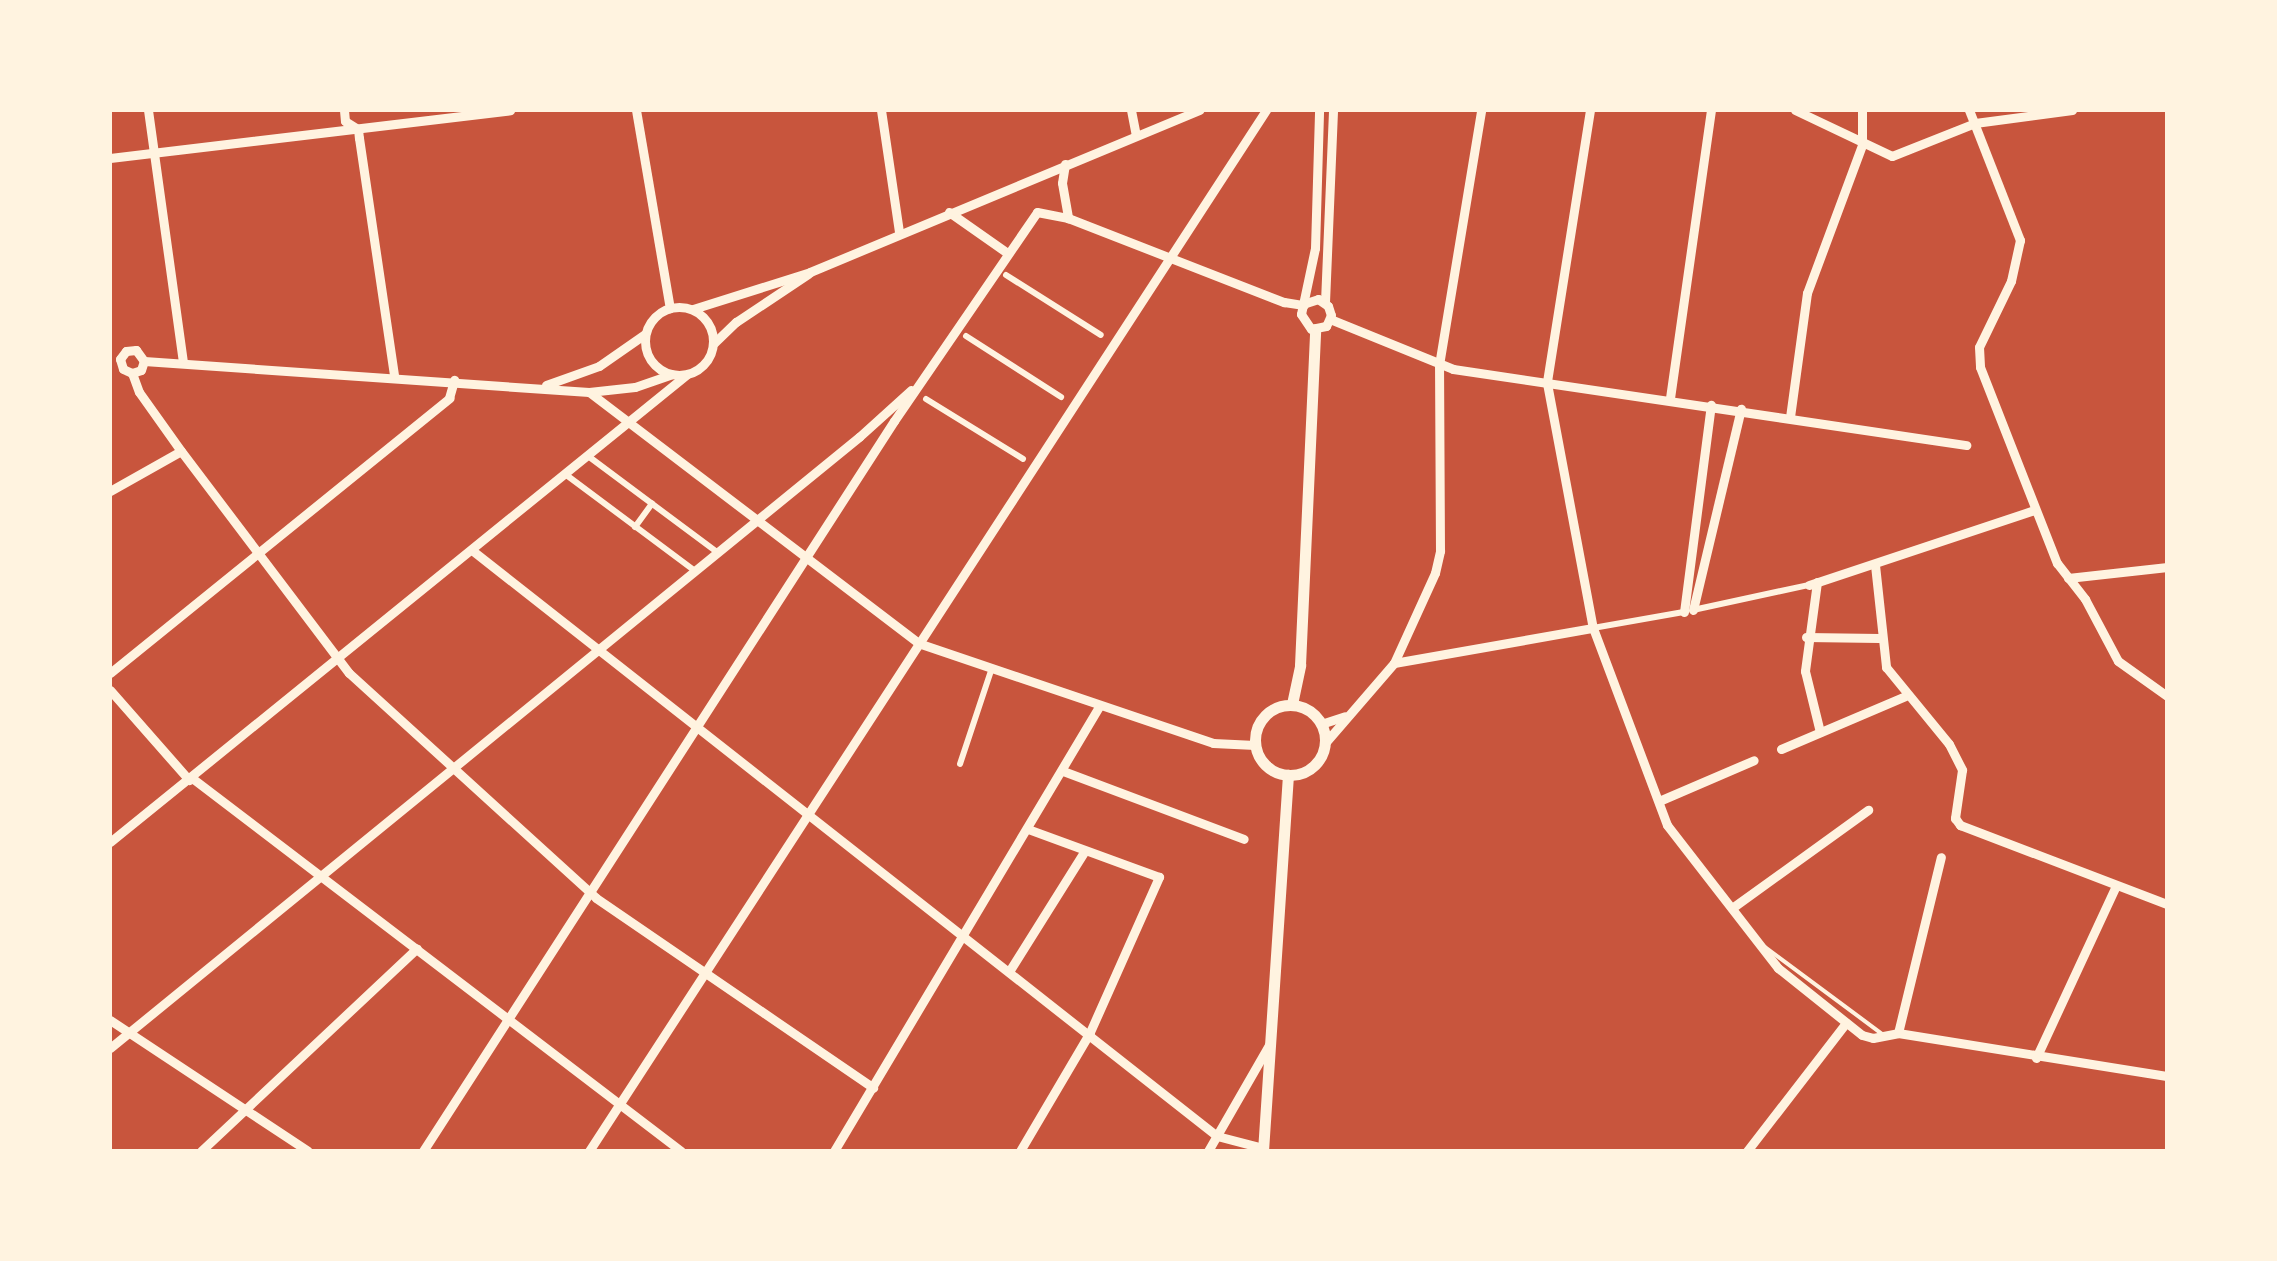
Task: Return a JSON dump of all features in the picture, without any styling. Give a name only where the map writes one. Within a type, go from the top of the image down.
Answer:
[{"type":"street","points":[[148,110],[183,362]]},
{"type":"street","points":[[344,110],[345,122],[358,129]]},
{"type":"street","points":[[110,158],[510,110]]},
{"type":"street","points":[[636,110],[670,308]]},
{"type":"street","points":[[881,110],[899,232]]},
{"type":"street","points":[[1131,110],[1136,136]]},
{"type":"street","points":[[543,386],[599,366],[645,334],[654,316],[670,308],[693,310],[810,272],[1200,110]]},
{"type":"street","points":[[589,1151],[1266,110]]},
{"type":"street","points":[[1315,330],[1301,318],[1317,212],[1319,110]]},
{"type":"street","points":[[1330,319],[1325,302],[1334,110]]},
{"type":"street","points":[[1325,743],[1321,724],[1309,710],[1292,704],[1264,716],[1255,745],[1266,766],[1288,775],[1309,770],[1325,743],[1394,663],[1440,551],[1439,365],[1481,110]]},
{"type":"street","points":[[1590,110],[1548,383],[1593,628],[1667,825],[1778,968],[1862,1035],[1898,1033],[2167,1076]]},
{"type":"street","points":[[1670,398],[1711,110]]},
{"type":"street","points":[[1795,110],[1892,156],[1974,123],[2072,110]]},
{"type":"street","points":[[1790,417],[1807,293],[1862,145],[1862,110]]},
{"type":"street","points":[[1969,110],[2020,240],[2005,296],[1979,347],[1980,367],[2057,564],[2085,599],[2118,661],[2167,696]]},
{"type":"street","points":[[358,129],[394,375]]},
{"type":"street","points":[[1064,164],[1062,183],[1068,218]]},
{"type":"street","points":[[949,212],[1006,252]]},
{"type":"street","points":[[423,1151],[1006,252],[1037,212],[1068,218],[1284,302],[1325,302]]},
{"type":"street","points":[[110,842],[473,551],[628,421],[704,365],[713,344],[736,322],[810,272]]},
{"type":"street","points":[[1006,275],[1101,336]]},
{"type":"street","points":[[693,310],[708,323],[713,344]]},
{"type":"street","points":[[1315,330],[1330,319]]},
{"type":"street","points":[[1330,319],[1439,365],[1966,445]]},
{"type":"street","points":[[1292,704],[1300,665],[1315,330]]},
{"type":"street","points":[[645,334],[653,364],[672,374],[686,375]]},
{"type":"street","points":[[966,336],[1061,397]]},
{"type":"street","points":[[144,361],[136,350],[126,351],[115,359],[132,374],[139,392],[181,451],[337,660],[589,892],[873,1088]]},
{"type":"street","points":[[144,361],[394,375],[589,392],[635,388],[672,374]]},
{"type":"street","points":[[132,374],[141,370],[144,361]]},
{"type":"street","points":[[110,1048],[859,438],[923,379]]},
{"type":"street","points":[[110,673],[449,398],[454,380]]},
{"type":"street","points":[[589,392],[918,643],[1212,743],[1255,745]]},
{"type":"street","points":[[926,399],[1022,460]]},
{"type":"street","points":[[1689,611],[1712,404]]},
{"type":"street","points":[[1689,611],[1741,409]]},
{"type":"street","points":[[110,491],[181,451]]},
{"type":"street","points":[[588,456],[717,552]]},
{"type":"street","points":[[566,474],[694,571]]},
{"type":"street","points":[[635,526],[652,504]]},
{"type":"street","points":[[1394,663],[1689,611],[1813,584],[2036,510]]},
{"type":"street","points":[[473,551],[1090,1032],[1217,1136],[1263,1150],[1288,775]]},
{"type":"street","points":[[1875,565],[1879,638],[1886,667],[1949,744],[1962,770],[1955,818],[1960,825],[2115,888],[2167,904]]},
{"type":"street","points":[[2068,578],[2167,567]]},
{"type":"street","points":[[1813,584],[1805,670],[1820,732]]},
{"type":"street","points":[[1806,636],[1879,638]]},
{"type":"street","points":[[960,764],[992,668]]},
{"type":"street","points":[[110,690],[190,779],[682,1151]]},
{"type":"street","points":[[1781,749],[1906,696]]},
{"type":"street","points":[[834,1151],[1100,705]]},
{"type":"street","points":[[1321,724],[1348,715]]},
{"type":"street","points":[[1659,801],[1754,760]]},
{"type":"street","points":[[1062,772],[1244,840]]},
{"type":"street","points":[[1732,908],[1868,810]]},
{"type":"street","points":[[1020,1151],[1090,1032],[1159,877],[1028,829]]},
{"type":"street","points":[[1010,970],[1084,852]]},
{"type":"street","points":[[1898,1033],[1940,857]]},
{"type":"street","points":[[2036,1058],[2115,888]]},
{"type":"street","points":[[201,1151],[418,948]]},
{"type":"street","points":[[110,1020],[308,1151]]},
{"type":"street","points":[[1747,1151],[1846,1023]]},
{"type":"street","points":[[1208,1151],[1273,1038]]},
{"type":"lane","points":[[1753,939],[1884,1034]]}]
